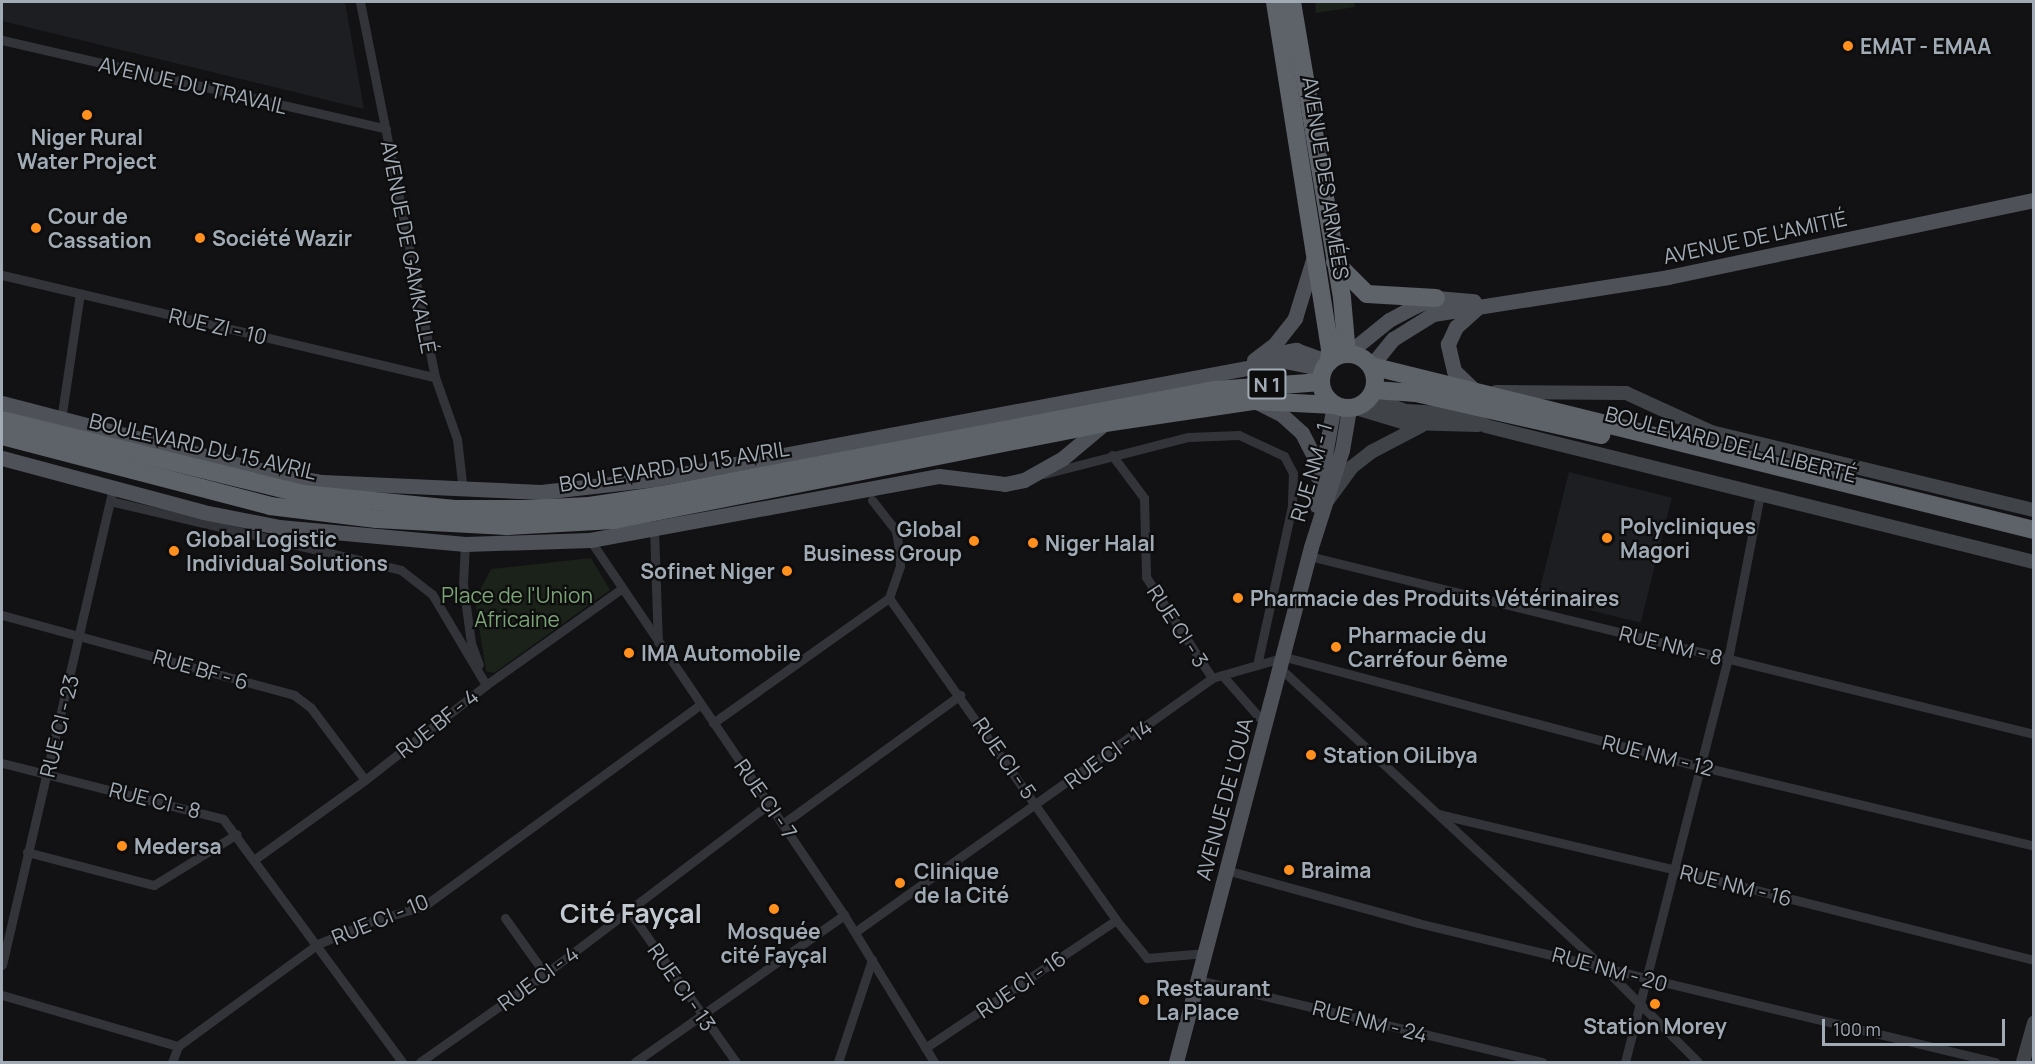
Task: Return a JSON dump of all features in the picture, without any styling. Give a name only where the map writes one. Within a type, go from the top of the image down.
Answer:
[{"type":"highway","name":"AVENUE DES ARMÉES","points":[[1275,2],[1330,349],[1324,372]]},
{"type":"highway","name":"AVENUE DES ARMÉES","points":[[1292,2],[1333,260],[1342,298],[1347,354]]},
{"type":"highway","points":[[1333,260],[1367,294],[1436,298]]},
{"type":"highway","points":[[1347,354],[1324,372],[1324,395],[1357,402],[1371,366]]},
{"type":"highway","name":"BOULEVARD DE LA LIBERTÉ","points":[[1347,354],[1363,358],[1371,366],[2034,530]]},
{"type":"highway","name":"BOULEVARD DU 15 AVRIL","points":[[2,420],[303,494],[457,509],[528,509],[589,506],[656,496],[1215,390],[1324,372]]},
{"type":"highway","name":"BOULEVARD DE LA LIBERTÉ","points":[[1357,402],[1416,393],[1560,424],[2034,543]]},
{"type":"highway","name":"BOULEVARD DU 15 AVRIL","points":[[2,436],[289,509],[376,519],[507,526],[614,520],[1105,423],[1254,401],[1357,402]]},
{"type":"main road","name":"AVENUE DE L'AMITIÉ","points":[[1371,366],[1393,339],[1415,322],[1434,314],[1483,303],[1668,278],[2034,200]]},
{"type":"main road","points":[[1254,360],[1275,344],[1295,318],[1308,286],[1314,254]]},
{"type":"main road","name":"AVENUE DE L'AMITIÉ","points":[[1347,354],[1395,316],[1436,298],[1483,303]]},
{"type":"main road","points":[[1478,393],[1454,371],[1448,344],[1456,327],[1483,303]]},
{"type":"main road","name":"BOULEVARD DU 15 AVRIL","points":[[1224,371],[1254,360],[1296,350],[1324,372]]},
{"type":"main road","name":"BOULEVARD DU 15 AVRIL","points":[[2,403],[270,473],[322,482],[464,491],[541,492],[621,485],[1284,361],[1311,366],[1324,372]]},
{"type":"main road","name":"BOULEVARD DE LA LIBERTÉ","points":[[1416,393],[1626,393],[1711,432],[2034,510]]},
{"type":"main road","points":[[1254,401],[1281,414],[1302,433],[1316,459],[1322,498]]},
{"type":"main road","name":"BOULEVARD DE LA LIBERTÉ","points":[[1357,402],[1424,425],[1486,426]]},
{"type":"main road","name":"BOULEVARD DE LA LIBERTÉ","points":[[1357,402],[1398,410],[1444,412],[1486,426],[2034,562]]},
{"type":"main road","name":"RUE NM - 1","points":[[1310,552],[1322,498],[1357,402]]},
{"type":"main road","points":[[2,458],[111,494],[279,527],[465,544],[590,540],[939,476],[987,484],[1024,480],[1063,458],[1105,423]]},
{"type":"main road","points":[[1322,498],[1371,452],[1424,425]]},
{"type":"main road","points":[[2,471],[22,463]]},
{"type":"main road","name":"AVENUE DE L'OUA","points":[[1176,1062],[1283,663],[1310,552]]},
{"type":"main road","points":[[2023,1062],[2034,1023]]},
{"type":"street","name":"AVENUE DE GAMKALLÉ","points":[[360,2],[435,377],[457,439],[464,491]]},
{"type":"street","name":"AVENUE DU TRAVAIL","points":[[2,39],[386,129]]},
{"type":"street","name":"RUE ZI - 10","points":[[2,275],[435,377]]},
{"type":"street","points":[[62,420],[80,293]]},
{"type":"street","points":[[1024,480],[1188,436],[1239,435],[1274,448],[1289,463],[1292,506],[1257,665]]},
{"type":"street","name":"RUE CI - 3","points":[[1112,455],[1144,498],[1146,577],[1212,678],[1257,665],[1283,663]]},
{"type":"street","points":[[111,494],[401,570],[432,594],[486,685]]},
{"type":"street","name":"RUE CI - 23","points":[[2,964],[27,852],[81,636],[111,494]]},
{"type":"street","points":[[1625,1062],[1672,868],[1728,659],[1760,494]]},
{"type":"street","points":[[713,723],[889,598],[900,566],[896,531],[872,500]]},
{"type":"street","points":[[654,530],[658,643]]},
{"type":"street","name":"RUE CI - 7","points":[[590,540],[700,705],[784,823],[855,932],[934,1062]]},
{"type":"street","points":[[465,544],[463,585],[471,643],[486,685]]},
{"type":"street","name":"RUE NM - 8","points":[[1310,552],[1728,659],[2034,734]]},
{"type":"street","name":"RUE BF - 4","points":[[255,859],[365,780],[486,685],[621,589]]},
{"type":"street","name":"RUE CI - 5","points":[[889,598],[1038,805],[1116,920],[1147,958],[1206,953]]},
{"type":"street","name":"RUE BF - 6","points":[[2,615],[294,695],[311,708],[365,780]]},
{"type":"street","points":[[1283,663],[1438,814],[1602,965],[1698,1062]]},
{"type":"street","name":"RUE NM - 12","points":[[1283,663],[2034,846]]},
{"type":"street","points":[[1222,675],[1266,725]]},
{"type":"street","name":"RUE CI - 14","points":[[855,932],[1038,805],[1212,678]]},
{"type":"street","points":[[784,823],[960,695]]},
{"type":"street","name":"RUE CI - 10","points":[[178,1046],[318,944],[372,921],[424,906],[700,705]]},
{"type":"street","name":"RUE CI - 8","points":[[2,763],[216,816],[237,834],[402,1062]]},
{"type":"street","name":"RUE CI - 4","points":[[420,1062],[545,974],[770,804]]},
{"type":"street","name":"RUE NM - 16","points":[[1438,814],[1672,868],[2034,960]]},
{"type":"street","points":[[27,852],[154,885],[237,834]]},
{"type":"street","name":"RUE NM - 20","points":[[1226,870],[1418,923],[1602,965],[1646,980],[1995,1062]]},
{"type":"street","name":"RUE CI - 13","points":[[629,911],[701,1016],[736,1062]]},
{"type":"street","points":[[635,1062],[844,915]]},
{"type":"street","points":[[505,918],[545,974]]},
{"type":"street","name":"RUE CI - 16","points":[[925,1048],[1116,920]]},
{"type":"street","points":[[838,1062],[872,960]]},
{"type":"street","name":"RUE NM - 24","points":[[1198,980],[1542,1062]]},
{"type":"street","points":[[2,995],[178,1046],[172,1062]]},
{"type":"shaded area","points":[[2,2],[345,2],[364,109],[2,21]]},
{"type":"shaded area","name":"Polycliniques Magori","points":[[1569,472],[1672,498],[1641,623],[1538,597]]},
{"type":"green space","points":[[1315,2],[1354,2],[1355,7],[1316,13]]},
{"type":"green space","name":"Place de l'Union Africaine","points":[[591,558],[610,590],[494,673],[486,671],[475,600],[491,569]]},
{"type":"place","name":"EMAT - EMAA","points":[[1848,46]]},
{"type":"place","name":"Niger Rural Water Project","points":[[87,115]]},
{"type":"place","name":"Cour de Cassation","points":[[36,228]]},
{"type":"place","name":"Société Wazir","points":[[200,238]]},
{"type":"place","name":"Polycliniques Magori","points":[[1607,538]]},
{"type":"place","name":"Global Business Group","points":[[974,541]]},
{"type":"place","name":"Niger Halal","points":[[1033,543]]},
{"type":"place","name":"Global Logistic Individual Solutions","points":[[174,551]]},
{"type":"place","name":"Sofinet Niger","points":[[787,571]]},
{"type":"place","name":"Pharmacie des Produits Vétérinaires","points":[[1238,598]]},
{"type":"place","name":"Pharmacie du Carréfour 6ème","points":[[1336,647]]},
{"type":"place","name":"IMA Automobile","points":[[629,653]]},
{"type":"place","name":"Station OiLibya","points":[[1311,755]]},
{"type":"place","name":"Medersa","points":[[122,846]]},
{"type":"place","name":"Braima","points":[[1289,870]]},
{"type":"place","name":"Clinique de la Cité","points":[[900,883]]},
{"type":"place","name":"Mosquée cité Fayçal","points":[[774,909]]},
{"type":"place","name":"Restaurant La Place","points":[[1144,1000]]},
{"type":"place","name":"Station Morey","points":[[1655,1004]]},
{"type":"district","name":"Cité Fayçal","points":[[631,913]]}]
